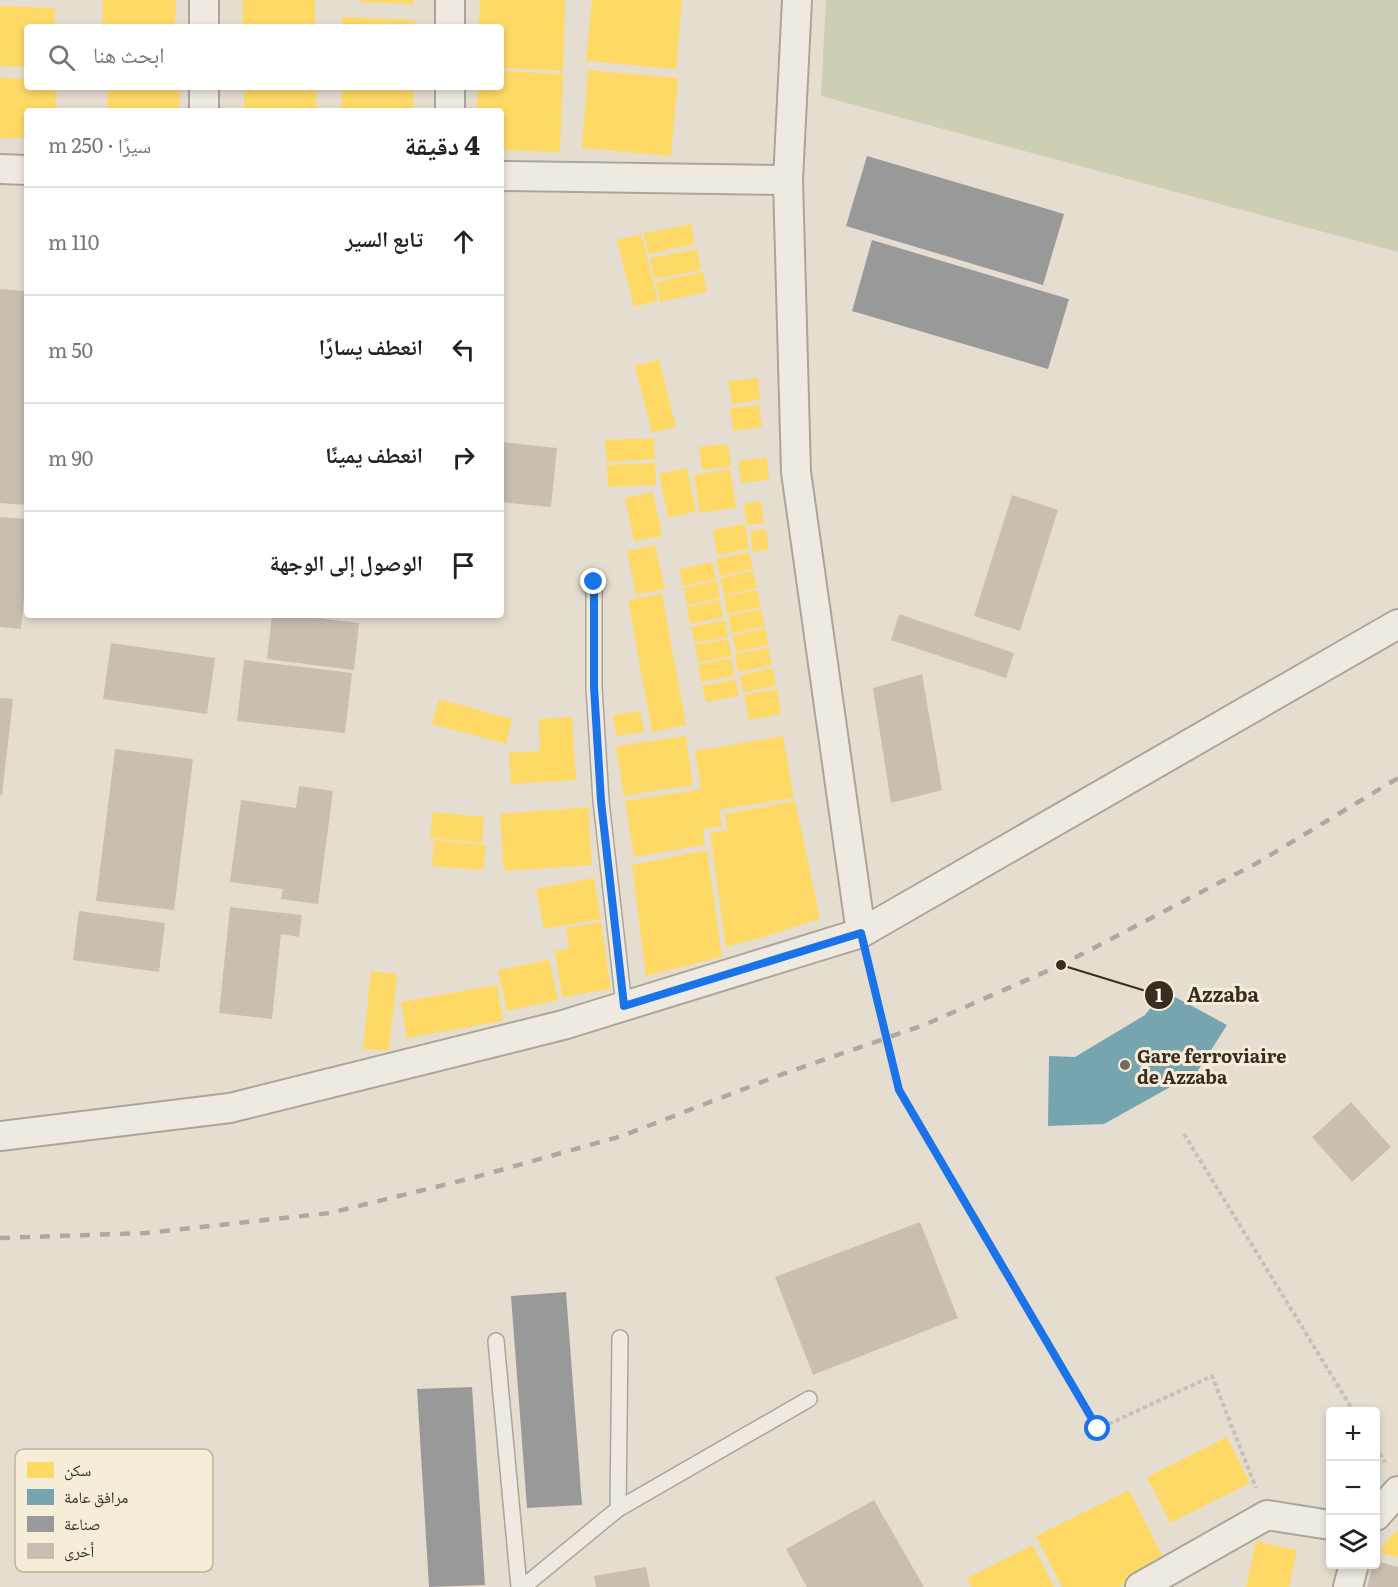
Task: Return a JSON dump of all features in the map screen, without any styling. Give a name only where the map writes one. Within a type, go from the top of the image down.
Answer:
[{"type":"street","points":[[204,0],[204,24]]},
{"type":"street","points":[[450,0],[450,24]]},
{"type":"street","points":[[797,0],[788,180],[796,472],[861,933]]},
{"type":"street","points":[[204,90],[204,108]]},
{"type":"street","points":[[450,90],[450,108]]},
{"type":"street","points":[[0,169],[24,170]]},
{"type":"street","points":[[504,176],[788,180]]},
{"type":"street","points":[[0,1136],[230,1108],[562,1024],[861,933],[1398,624]]},
{"type":"street","points":[[1380,1511],[1398,1491]]},
{"type":"street","points":[[1140,1587],[1267,1515],[1326,1524]]},
{"type":"street","points":[[1348,1587],[1353,1569]]},
{"type":"lane","points":[[594,582],[594,687],[601,801],[624,1006]]},
{"type":"lane","points":[[618,1509],[620,1338]]},
{"type":"lane","points":[[496,1341],[521,1587]]},
{"type":"lane","points":[[521,1587],[618,1509],[809,1399]]},
{"type":"path","points":[[861,933],[899,1090],[1098,1429],[1212,1376],[1267,1515]]},
{"type":"path","points":[[1184,1134],[1351,1407]]},
{"type":"green space","points":[[826,0],[1398,0],[1398,252],[821,96]]},
{"type":"building: سكن","points":[[103,0],[176,0],[175,24],[102,24]]},
{"type":"building: سكن","points":[[243,0],[315,0],[315,24],[242,24]]},
{"type":"building: سكن","points":[[361,0],[414,0],[414,4],[361,2]]},
{"type":"building: سكن","points":[[480,0],[565,0],[563,71],[504,68],[504,24],[479,24]]},
{"type":"building: سكن","points":[[592,0],[682,0],[676,69],[586,61]]},
{"type":"building: سكن","points":[[0,6],[55,8],[55,24],[24,24],[24,67],[0,66]]},
{"type":"building: سكن","points":[[342,17],[415,20],[414,24],[342,24]]},
{"type":"building: سكن","points":[[588,70],[678,78],[671,156],[582,148]]},
{"type":"building: سكن","points":[[504,71],[563,74],[560,152],[504,150],[504,108],[477,108],[478,90],[504,90]]},
{"type":"building: سكن","points":[[0,78],[24,79],[24,90],[57,90],[56,108],[24,108],[24,138],[0,138]]},
{"type":"building: سكن","points":[[108,90],[180,90],[179,108],[107,108]]},
{"type":"building: سكن","points":[[244,90],[317,90],[316,108],[244,108]]},
{"type":"building: سكن","points":[[342,90],[414,90],[413,108],[341,108]]},
{"type":"building: سكن","points":[[691,224],[695,244],[648,254],[644,233]]},
{"type":"building: سكن","points":[[641,234],[658,301],[634,307],[617,240]]},
{"type":"building: سكن","points":[[697,249],[701,270],[654,279],[650,258]]},
{"type":"building: سكن","points":[[703,272],[707,292],[660,302],[656,282]]},
{"type":"building: سكن","points":[[659,360],[676,427],[652,433],[635,366]]},
{"type":"building: سكن","points":[[758,378],[760,400],[732,404],[728,381]]},
{"type":"building: سكن","points":[[759,405],[762,427],[733,431],[730,408]]},
{"type":"building: سكن","points":[[654,438],[655,459],[607,462],[605,440]]},
{"type":"building: سكن","points":[[728,444],[731,466],[702,470],[699,447]]},
{"type":"building: سكن","points":[[767,457],[769,480],[741,483],[738,461]]},
{"type":"building: سكن","points":[[655,463],[656,485],[608,487],[607,465]]},
{"type":"building: سكن","points":[[687,468],[696,512],[668,517],[659,474]]},
{"type":"building: سكن","points":[[730,469],[736,508],[700,513],[694,475]]},
{"type":"building: سكن","points":[[653,492],[662,536],[634,541],[625,498]]},
{"type":"building: سكن","points":[[761,501],[764,523],[747,525],[744,504]]},
{"type":"building: سكن","points":[[745,524],[749,549],[717,555],[713,530]]},
{"type":"building: سكن","points":[[766,529],[769,550],[753,552],[750,531]]},
{"type":"building: سكن","points":[[655,545],[665,589],[636,595],[627,551]]},
{"type":"building: سكن","points":[[749,552],[753,569],[720,576],[716,559]]},
{"type":"building: سكن","points":[[712,562],[716,579],[683,586],[679,569]]},
{"type":"building: سكن","points":[[753,571],[757,588],[724,595],[720,578]]},
{"type":"building: سكن","points":[[717,581],[720,598],[687,605],[684,588]]},
{"type":"building: سكن","points":[[757,590],[761,607],[727,614],[724,596]]},
{"type":"building: سكن","points":[[662,594],[686,725],[652,732],[628,600]]},
{"type":"building: سكن","points":[[720,600],[723,617],[690,624],[687,607]]},
{"type":"building: سكن","points":[[761,609],[765,626],[731,633],[728,616]]},
{"type":"building: سكن","points":[[725,620],[728,637],[695,643],[691,627]]},
{"type":"building: سكن","points":[[765,628],[769,645],[736,652],[732,635]]},
{"type":"building: سكن","points":[[728,639],[732,656],[698,662],[695,645]]},
{"type":"building: سكن","points":[[768,648],[772,665],[738,672],[735,654]]},
{"type":"building: سكن","points":[[731,658],[734,676],[701,682],[698,665]]},
{"type":"building: سكن","points":[[773,668],[776,686],[743,692],[740,675]]},
{"type":"building: سكن","points":[[736,679],[739,696],[706,702],[702,686]]},
{"type":"building: سكن","points":[[777,689],[781,714],[749,720],[744,695]]},
{"type":"building: سكن","points":[[439,699],[512,719],[506,744],[432,724]]},
{"type":"building: سكن","points":[[640,711],[644,732],[616,736],[613,715]]},
{"type":"building: سكن","points":[[572,717],[576,780],[511,784],[509,753],[540,751],[539,719]]},
{"type":"building: سكن","points":[[686,736],[693,785],[624,796],[616,746]]},
{"type":"building: سكن","points":[[783,736],[794,798],[719,810],[722,826],[703,829],[705,845],[634,857],[625,801],[701,789],[695,751]]},
{"type":"building: سكن","points":[[795,801],[820,919],[726,947],[710,833],[728,830],[725,814]]},
{"type":"building: سكن","points":[[588,807],[592,865],[504,871],[500,814]]},
{"type":"building: سكن","points":[[433,812],[484,817],[482,843],[430,838]]},
{"type":"building: سكن","points":[[434,840],[486,845],[483,870],[432,866]]},
{"type":"building: سكن","points":[[707,850],[722,957],[646,976],[632,865]]},
{"type":"building: سكن","points":[[594,878],[601,919],[544,929],[536,889]]},
{"type":"building: سكن","points":[[601,922],[611,989],[562,997],[555,951],[569,949],[566,928]]},
{"type":"building: سكن","points":[[549,960],[558,1000],[507,1011],[498,970]]},
{"type":"building: سكن","points":[[371,971],[397,974],[389,1051],[363,1049]]},
{"type":"building: سكن","points":[[497,985],[503,1021],[407,1038],[401,1002]]},
{"type":"building: سكن","points":[[1227,1437],[1250,1483],[1170,1523],[1147,1477]]},
{"type":"building: سكن","points":[[1129,1490],[1166,1563],[1119,1587],[1062,1587],[1036,1536]]},
{"type":"building: سكن","points":[[1398,1530],[1398,1557],[1381,1553],[1385,1542]]},
{"type":"building: سكن","points":[[1256,1541],[1297,1550],[1289,1587],[1246,1587]]},
{"type":"building: سكن","points":[[1033,1545],[1054,1587],[971,1587],[967,1578]]},
{"type":"building: مرافق عامة","name":"Gare ferroviaire de Azzaba","points":[[1164,991],[1227,1025],[1197,1072],[1104,1124],[1048,1126],[1049,1056],[1075,1057],[1145,1015]]},
{"type":"building: صناعة","points":[[867,156],[1064,214],[1043,285],[846,226]]},
{"type":"building: صناعة","points":[[872,240],[1069,299],[1048,369],[852,311]]},
{"type":"building: صناعة","points":[[566,1292],[582,1505],[527,1508],[511,1296]]},
{"type":"building: صناعة","points":[[472,1387],[485,1585],[429,1587],[417,1389]]},
{"type":"building: أخرى","points":[[0,289],[24,291],[24,505],[0,503]]},
{"type":"building: أخرى","points":[[504,442],[557,448],[551,507],[504,502]]},
{"type":"building: أخرى","points":[[1012,495],[1058,510],[1020,631],[974,616]]},
{"type":"building: أخرى","points":[[0,517],[24,519],[24,597],[21,629],[0,627]]},
{"type":"building: أخرى","points":[[899,614],[1014,653],[1006,678],[891,640]]},
{"type":"building: أخرى","points":[[272,618],[318,618],[359,623],[354,670],[267,659]]},
{"type":"building: أخرى","points":[[111,643],[215,658],[207,714],[103,699]]},
{"type":"building: أخرى","points":[[244,660],[352,673],[345,733],[237,721]]},
{"type":"building: أخرى","points":[[922,674],[942,790],[891,803],[873,688]]},
{"type":"building: أخرى","points":[[0,698],[13,699],[2,795],[0,795]]},
{"type":"building: أخرى","points":[[115,749],[193,759],[174,910],[96,901]]},
{"type":"building: أخرى","points":[[299,786],[333,791],[318,904],[281,899],[283,889],[230,882],[241,800],[296,808]]},
{"type":"building: أخرى","points":[[230,907],[302,915],[299,937],[281,934],[272,1019],[219,1013]]},
{"type":"building: أخرى","points":[[79,911],[165,923],[159,972],[73,960]]},
{"type":"building: أخرى","points":[[1351,1102],[1391,1147],[1352,1182],[1312,1137]]},
{"type":"building: أخرى","points":[[920,1222],[958,1318],[813,1375],[775,1277]]},
{"type":"building: أخرى","points":[[874,1500],[924,1587],[807,1587],[786,1549]]},
{"type":"building: أخرى","points":[[1380,1562],[1398,1567],[1398,1587],[1367,1587],[1372,1569],[1380,1569]]},
{"type":"building: أخرى","points":[[646,1567],[650,1587],[596,1587],[594,1576]]},
{"type":"railway","points":[[0,1238],[146,1233],[330,1213],[472,1178],[622,1136],[780,1075],[924,1025],[1061,965],[1257,863],[1398,778]]},
{"type":"place","name":"Azzaba","points":[[1061,965]]},
{"type":"place","name":"Gare ferroviaire de Azzaba","points":[[1125,1065]]},
{"type":"route","points":[[594,582],[594,687],[601,801],[624,1006],[861,933],[899,1090],[1098,1429]]}]
